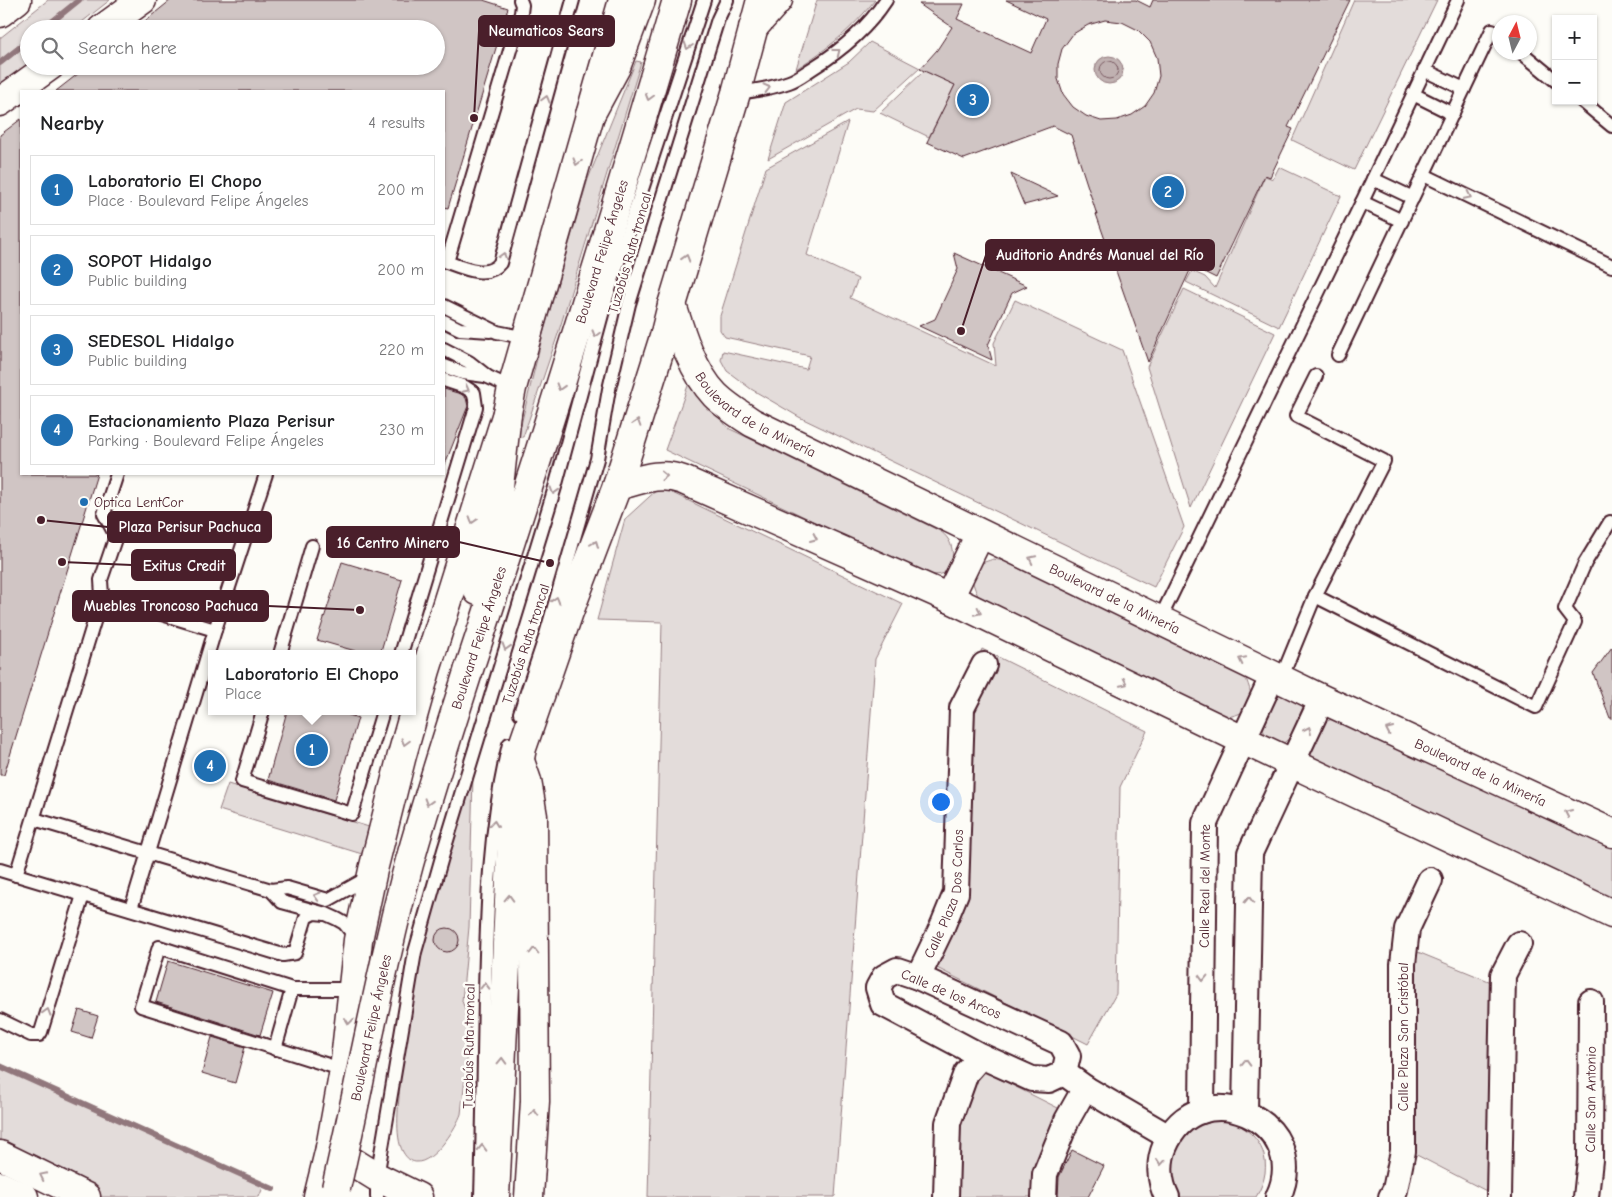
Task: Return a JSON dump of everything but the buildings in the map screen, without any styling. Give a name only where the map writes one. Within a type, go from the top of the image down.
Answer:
[{"type":"main road","points":[[0,13],[17,0]]},
{"type":"main road","points":[[114,20],[142,0]]},
{"type":"main road","points":[[590,115],[623,0]]},
{"type":"main road","points":[[590,115],[616,67],[641,0]]},
{"type":"main road","name":"Boulevard Felipe Ángeles","points":[[333,1197],[368,1036],[409,864],[468,672],[582,318],[677,0]]},
{"type":"main road","points":[[516,740],[528,781],[533,816],[535,1101],[530,1189],[496,1197],[512,838],[510,808],[516,740],[569,612],[617,486],[664,337],[672,304],[736,93],[761,0]]},
{"type":"main road","points":[[753,28],[778,0]]},
{"type":"main road","points":[[0,102],[38,75]]},
{"type":"main road","name":"Boulevard Felipe Ángeles","points":[[416,705],[502,393],[526,338],[590,115]]},
{"type":"main road","name":"Boulevard de la Minería","points":[[672,304],[693,362],[713,394],[729,408],[752,423],[1322,699],[1612,833]]},
{"type":"main road","points":[[468,672],[475,601],[496,514],[502,393]]},
{"type":"main road","points":[[617,486],[654,476],[671,475],[949,598],[1243,740],[1612,914]]},
{"type":"main road","points":[[949,598],[980,534]]},
{"type":"main road","name":"Boulevard Felipe Ángeles","points":[[318,1197],[330,1148],[344,1070],[358,940],[413,715]]},
{"type":"main road","points":[[330,1148],[375,1190],[418,1197]]},
{"type":"main road","points":[[0,1155],[86,1197]]},
{"type":"main road","points":[[0,1186],[24,1197]]},
{"type":"street","name":"Calle Plaza Dos Carlos","points":[[918,977],[956,893],[962,708],[984,665]]},
{"type":"street","name":"Calle Real del Monte","points":[[1202,1111],[1205,823],[1243,740],[1277,677]]},
{"type":"street","points":[[1244,1112],[1250,853],[1322,699]]},
{"type":"street","name":"Calle Plaza San Cristóbal","points":[[1391,1197],[1395,1190],[1403,1151],[1403,964],[1407,929],[1430,880]]},
{"type":"street","points":[[1499,1197],[1503,976],[1519,944]]},
{"type":"street","name":"Calle de los Arcos","points":[[897,970],[918,977],[1061,1043],[1068,1056],[1064,1073],[1049,1080],[1032,1080],[981,1056],[884,1004],[878,988],[884,977],[897,970]]},
{"type":"street","name":"Calle San Antonio","points":[[1586,1197],[1590,1160],[1590,1002]]},
{"type":"street","points":[[946,1197],[948,1123],[966,1073],[981,1056]]},
{"type":"street","points":[[1064,1073],[1085,1088],[1169,1137]]},
{"type":"street","points":[[1044,1197],[1045,1174],[1068,1120],[1085,1088]]},
{"type":"street","points":[[1167,1197],[1160,1172],[1162,1154],[1169,1137],[1189,1117],[1202,1111],[1230,1108],[1257,1118],[1277,1139],[1284,1167],[1283,1182],[1278,1197]]},
{"type":"lane","points":[[520,0],[522,5],[521,13],[445,262],[481,272],[496,269],[500,264],[573,0]]},
{"type":"lane","name":"Tuzobús Ruta troncal","points":[[375,1190],[415,952],[444,850],[556,484],[607,296],[704,0]]},
{"type":"lane","name":"Tuzobús Ruta troncal","points":[[481,1197],[487,894],[495,812],[500,782],[516,740],[597,459],[609,389],[630,304],[715,28],[727,0]]},
{"type":"lane","points":[[736,93],[763,90],[796,79],[830,58],[867,26],[886,0]]},
{"type":"lane","points":[[1159,621],[1458,0]]},
{"type":"lane","points":[[1338,355],[1492,30]]},
{"type":"lane","points":[[1530,60],[1552,78]]},
{"type":"lane","points":[[1424,70],[1464,89]]},
{"type":"lane","points":[[1413,94],[1453,114]]},
{"type":"lane","points":[[1587,105],[1612,126]]},
{"type":"lane","points":[[1424,175],[1612,266]]},
{"type":"lane","points":[[1373,179],[1413,198]]},
{"type":"lane","points":[[1362,202],[1402,221]]},
{"type":"lane","points":[[445,306],[498,332]]},
{"type":"lane","points":[[445,322],[460,329],[498,332],[526,338]]},
{"type":"lane","points":[[445,350],[469,362],[502,393]]},
{"type":"lane","points":[[445,366],[463,372],[502,393]]},
{"type":"lane","points":[[1277,677],[1315,596],[1384,461],[1296,416],[1316,376]]},
{"type":"lane","points":[[402,650],[476,407],[474,393],[465,387],[445,380]]},
{"type":"lane","points":[[16,875],[102,596],[102,580],[116,536],[104,514],[117,475]]},
{"type":"lane","points":[[209,650],[266,475]]},
{"type":"lane","points":[[1315,596],[1536,707],[1575,622],[1565,609],[1585,563],[1610,522]]},
{"type":"lane","points":[[281,650],[312,546]]},
{"type":"lane","points":[[102,596],[215,630]]},
{"type":"lane","points":[[131,909],[208,653]]},
{"type":"lane","points":[[262,715],[242,781],[352,814],[382,715]]},
{"type":"lane","points":[[34,819],[271,890],[288,888],[328,900],[362,881],[374,870]]},
{"type":"lane","points":[[0,870],[283,955],[295,952],[306,917],[314,913],[326,914]]},
{"type":"lane","points":[[271,890],[282,902],[326,914],[344,923],[358,940]]},
{"type":"lane","points":[[0,1020],[31,1035],[38,1035],[41,1032],[83,894]]},
{"type":"lane","points":[[344,1070],[141,1006],[159,947],[292,989],[353,989]]},
{"type":"lane","points":[[275,1049],[292,989]]},
{"type":"shaded area","points":[[48,0],[110,0],[84,20],[23,20]]},
{"type":"shaded area","points":[[817,0],[875,0],[839,38],[796,69]]},
{"type":"shaded area","points":[[1354,0],[1437,0],[1354,170],[1292,140]]},
{"type":"shaded area","points":[[20,22],[20,70],[0,85],[0,38]]},
{"type":"shaded area","points":[[870,42],[920,68],[873,111],[856,109],[768,159],[786,102],[849,62]]},
{"type":"shaded area","points":[[636,61],[641,62],[558,334],[523,437],[518,437],[544,330],[588,179]]},
{"type":"shaded area","points":[[924,71],[955,85],[929,137],[880,113]]},
{"type":"shaded area","points":[[848,122],[807,255],[858,279],[850,298],[996,366],[994,343],[1015,300],[1122,350],[1184,527],[1154,587],[799,417],[751,389],[727,371],[721,360],[723,351],[806,369],[810,356],[725,337],[720,330],[720,316],[766,168]]},
{"type":"shaded area","points":[[1279,167],[1341,196],[1279,327],[1186,282],[1192,271],[1205,277],[1215,288],[1265,176],[1273,179]]},
{"type":"shaded area","points":[[1184,289],[1275,333],[1191,508],[1147,367]]},
{"type":"shaded area","points":[[690,380],[728,428],[941,532],[948,539],[953,556],[949,569],[941,574],[923,574],[665,450]]},
{"type":"shaded area","points":[[660,487],[903,604],[875,659],[835,1197],[648,1197],[662,622],[597,620],[625,519]]},
{"type":"shaded area","points":[[993,559],[1012,562],[1245,676],[1251,698],[1248,708],[1236,715],[1227,717],[980,600],[973,583],[973,574],[979,565]]},
{"type":"shaded area","points":[[982,649],[1147,731],[1120,787],[1116,994],[1088,1044],[919,959],[954,879],[955,709]]},
{"type":"shaded area","points":[[1280,693],[1299,698],[1303,707],[1290,738],[1282,744],[1267,739],[1262,727],[1273,701]]},
{"type":"shaded area","points":[[1332,719],[1341,720],[1612,848],[1612,906],[1312,762],[1309,754],[1323,723]]},
{"type":"shaded area","points":[[473,776],[469,927],[462,1001],[471,1025],[461,1114],[445,1142],[428,1159],[419,1162],[410,1160],[400,1145],[398,1109],[404,1044],[410,1005],[428,928]]},
{"type":"shaded area","points":[[228,784],[369,827],[362,854],[219,810]]},
{"type":"shaded area","points":[[1408,948],[1501,986],[1496,1196],[1407,1150]]},
{"type":"shaded area","points":[[0,1066],[264,1185],[259,1197],[94,1197],[0,1151]]},
{"type":"shaded area","points":[[982,1070],[1062,1110],[1034,1197],[952,1197],[953,1130]]},
{"type":"shaded area","points":[[1229,1120],[1250,1133],[1263,1151],[1265,1173],[1256,1197],[1178,1197],[1172,1189],[1171,1149],[1178,1137],[1201,1121]]},
{"type":"water","points":[[1109,56],[1119,60],[1123,70],[1119,80],[1109,84],[1099,80],[1095,70],[1099,60]]},
{"type":"waterway","points":[[54,20],[79,0]]},
{"type":"waterway","points":[[0,63],[20,47]]},
{"type":"waterway","points":[[0,1066],[273,1189]]},
{"type":"place","name":"SEDESOL Hidalgo","points":[[973,100]]},
{"type":"place","name":"Neumaticos Sears","points":[[474,118]]},
{"type":"place","name":"SOPOT Hidalgo","points":[[1168,192]]},
{"type":"place","name":"Auditorio Andrés Manuel del Río","points":[[961,331]]},
{"type":"place","name":"Optica LentCor","points":[[84,502]]},
{"type":"place","name":"Plaza Perisur Pachuca","points":[[41,520]]},
{"type":"place","name":"Exitus Credit","points":[[62,562]]},
{"type":"place","name":"16 Centro Minero","points":[[550,563]]},
{"type":"place","name":"Muebles Troncoso Pachuca","points":[[360,610]]},
{"type":"place","name":"Laboratorio El Chopo","points":[[312,750]]},
{"type":"place","name":"Estacionamiento Plaza Perisur","points":[[210,766]]}]
